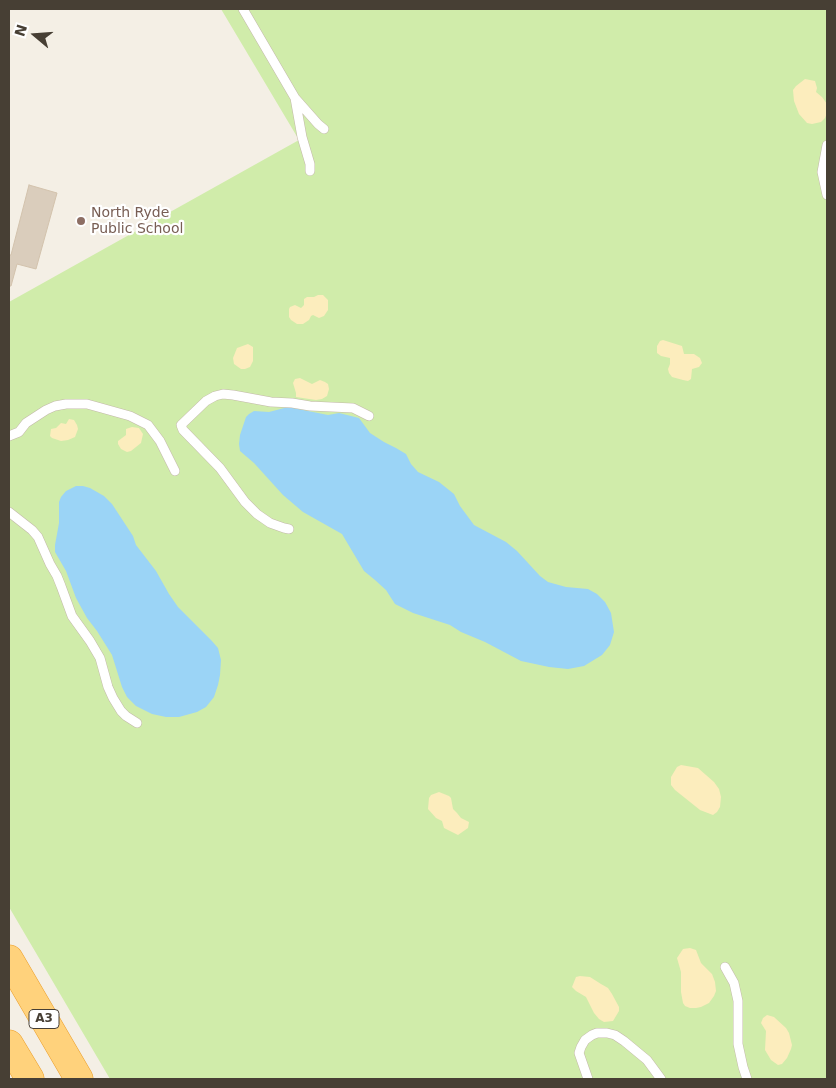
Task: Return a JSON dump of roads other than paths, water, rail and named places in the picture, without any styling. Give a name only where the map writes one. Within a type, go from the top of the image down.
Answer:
[{"type":"highway","name":"A3","points":[[9,959],[79,1079]]},
{"type":"highway","points":[[9,1044],[30,1079]]},
{"type":"lane","points":[[243,9],[295,98],[324,129]]},
{"type":"lane","points":[[295,98],[310,171]]},
{"type":"lane","points":[[827,144],[822,172],[827,195]]},
{"type":"lane","points":[[289,529],[263,519],[245,502],[220,468],[183,430],[181,425],[206,401],[223,394],[233,394],[271,402],[353,408],[369,416]]},
{"type":"lane","points":[[9,436],[19,432],[26,423],[46,410],[66,404],[87,404],[130,416],[148,425],[160,441],[175,471]]},
{"type":"lane","points":[[9,512],[38,537],[62,586],[72,616],[100,658],[113,698],[121,711],[137,723]]},
{"type":"lane","points":[[725,967],[734,983],[738,1001],[738,1044],[747,1079]]},
{"type":"lane","points":[[588,1079],[579,1054],[581,1047],[585,1040],[592,1035],[607,1033],[624,1041],[647,1060],[661,1079]]},
{"type":"water","points":[[288,407],[328,415],[339,413],[359,418],[370,433],[406,454],[418,472],[439,482],[454,494],[474,525],[506,542],[548,582],[566,587],[588,589],[597,594],[605,602],[611,613],[614,632],[610,645],[602,655],[584,666],[568,669],[549,667],[521,661],[450,625],[413,613],[395,604],[386,590],[364,571],[342,534],[303,512],[283,495],[254,463],[240,451],[240,435],[246,417],[249,414],[254,411],[269,412]]},
{"type":"water","points":[[76,486],[90,488],[104,496],[112,504],[133,536],[136,545],[156,571],[178,607],[218,648],[221,660],[218,685],[214,697],[206,707],[197,712],[179,717],[166,717],[152,714],[136,706],[127,697],[112,655],[87,618],[76,598],[66,571],[55,552],[59,523],[59,502],[66,491]]},
{"type":"place","name":"North Ryde Public School","points":[[81,221]]}]
